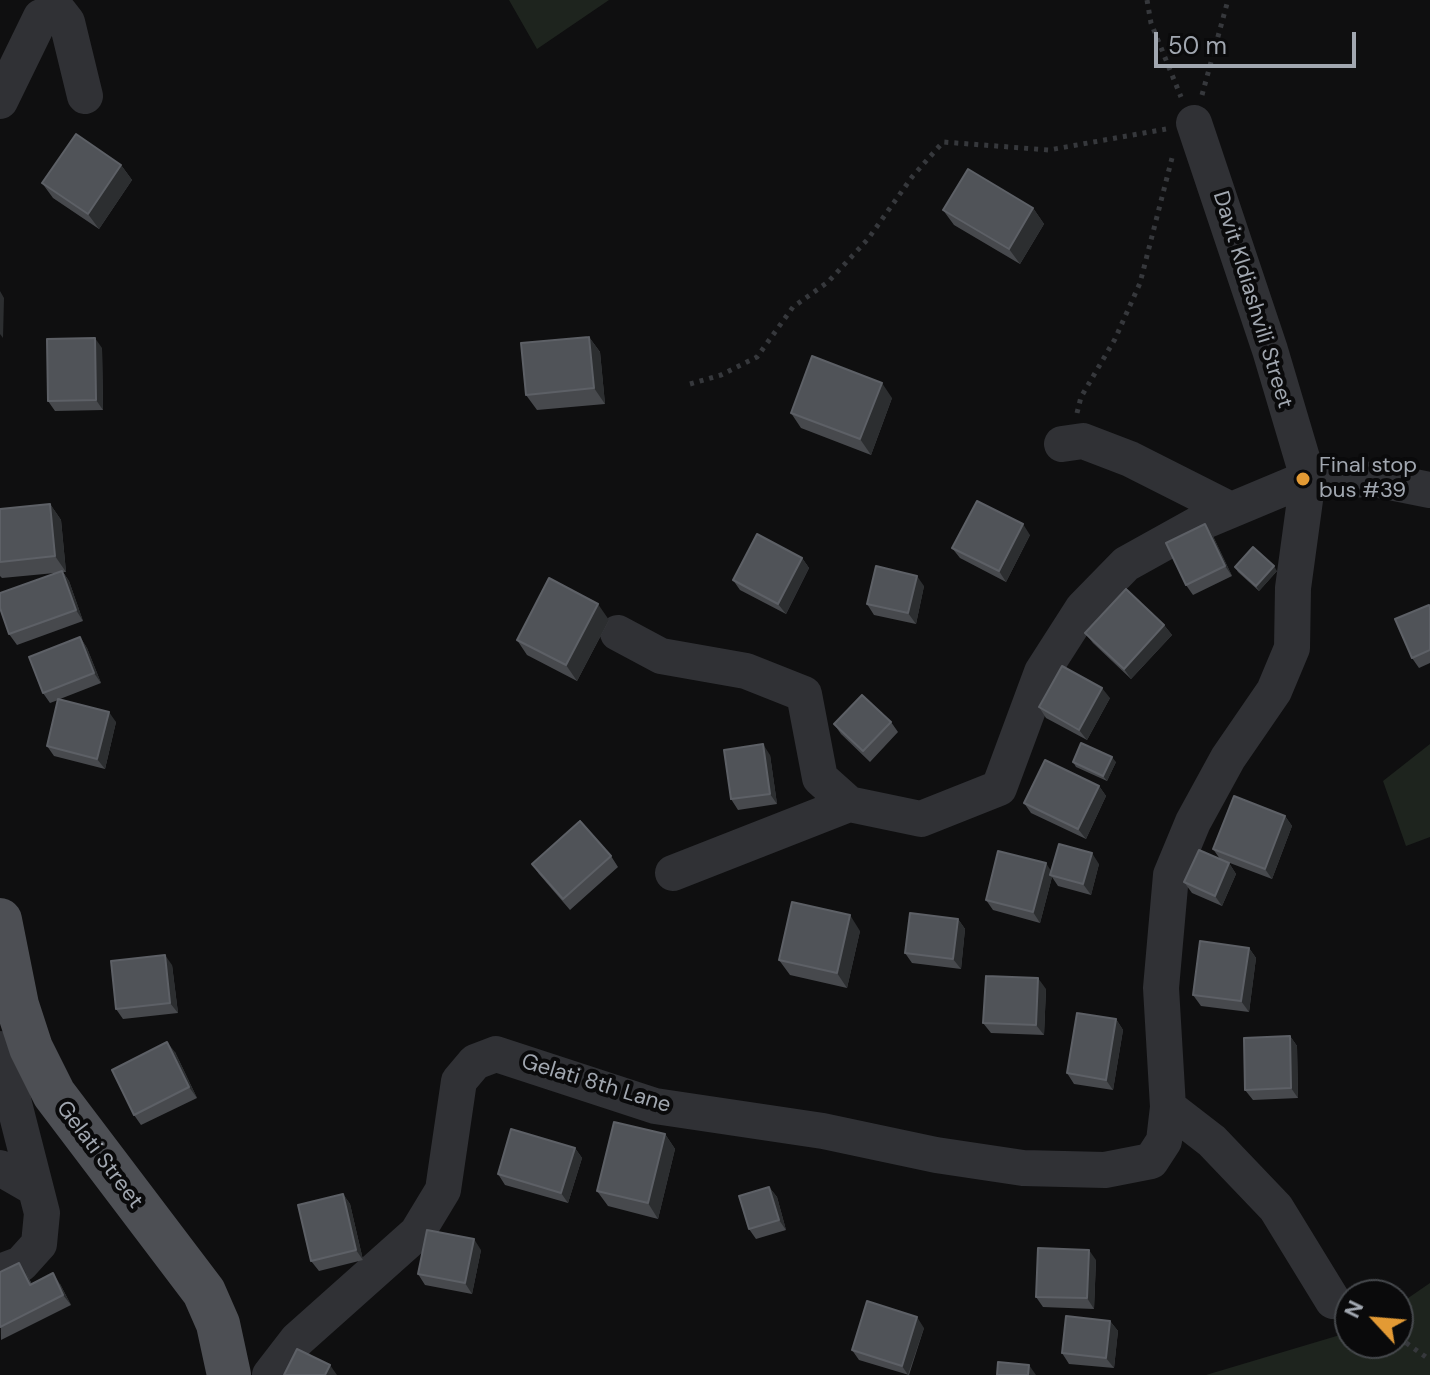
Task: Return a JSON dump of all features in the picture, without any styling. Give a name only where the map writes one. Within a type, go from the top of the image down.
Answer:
[{"type":"main road","name":"Gelati Street","points":[[0,920],[8,1014],[31,1048],[54,1094],[204,1292],[218,1324],[229,1375]]},
{"type":"street","points":[[0,101],[41,17],[60,13],[67,22],[85,96]]},
{"type":"street","name":"Davit Kldiashvili Street","points":[[1151,1161],[1164,1141],[1168,1107],[1161,988],[1171,875],[1193,822],[1228,758],[1274,691],[1292,648],[1296,562],[1308,478],[1270,350],[1194,123]]},
{"type":"street","points":[[1062,444],[1083,441],[1141,465],[1231,510]]},
{"type":"street","points":[[618,633],[661,656],[746,671],[804,694],[820,778],[849,804],[921,819],[999,788],[1042,672],[1083,608],[1126,564],[1164,541],[1308,478],[1380,480],[1430,490]]},
{"type":"street","points":[[673,873],[849,804]]},
{"type":"street","points":[[0,1049],[42,1213],[39,1244],[21,1264],[0,1272]]},
{"type":"street","name":"Gelati 8th Lane","points":[[270,1375],[297,1340],[417,1233],[443,1190],[459,1081],[475,1062],[496,1054],[655,1106],[823,1131],[936,1155],[1036,1168],[1105,1170],[1151,1161]]},
{"type":"street","points":[[1168,1107],[1212,1141],[1276,1208],[1333,1301]]},
{"type":"street","points":[[0,1168],[35,1188]]},
{"type":"path","points":[[1147,0],[1151,23],[1194,123]]},
{"type":"path","points":[[1062,444],[1075,419],[1081,397],[1115,339],[1140,283],[1172,156],[1194,123],[1228,0]]},
{"type":"path","points":[[690,384],[721,375],[757,357],[793,307],[828,282],[868,239],[943,142],[1049,150],[1194,123]]},
{"type":"shaded area","points":[[509,0],[609,0],[537,49]]},
{"type":"shaded area","points":[[1430,744],[1430,837],[1406,846],[1383,781]]},
{"type":"shaded area","points":[[1430,1283],[1430,1375],[1206,1375],[1334,1337],[1334,1359],[1414,1359],[1414,1294]]},
{"type":"building","points":[[76,134],[121,165],[88,214],[42,183]]},
{"type":"building","points":[[968,169],[1033,208],[1009,249],[943,210]]},
{"type":"building","points":[[589,337],[594,388],[526,395],[521,343]]},
{"type":"building","points":[[95,338],[96,400],[48,401],[47,339]]},
{"type":"building","points":[[812,356],[882,383],[860,439],[791,413]]},
{"type":"building","points":[[977,501],[1023,524],[999,571],[952,548]]},
{"type":"building","points":[[50,504],[55,556],[0,562],[0,509]]},
{"type":"building","points":[[1205,524],[1225,566],[1186,585],[1166,543]]},
{"type":"building","points":[[757,534],[802,558],[778,604],[733,580]]},
{"type":"building","points":[[1253,547],[1274,566],[1256,586],[1235,567]]},
{"type":"building","points":[[876,566],[917,576],[908,613],[867,604]]},
{"type":"building","points":[[62,571],[76,610],[9,634],[0,608],[0,593]]},
{"type":"building","points":[[549,578],[598,604],[566,665],[517,640]]},
{"type":"building","points":[[1126,589],[1164,625],[1124,669],[1085,633]]},
{"type":"building","points":[[1429,605],[1430,650],[1412,658],[1395,619]]},
{"type":"building","points":[[80,637],[94,673],[43,693],[29,657]]},
{"type":"building","points":[[1062,666],[1102,688],[1079,730],[1039,707]]},
{"type":"building","points":[[862,695],[891,722],[863,751],[834,724]]},
{"type":"building","points":[[58,699],[109,712],[97,759],[47,746]]},
{"type":"building","points":[[1081,743],[1112,757],[1103,776],[1073,762]]},
{"type":"building","points":[[763,744],[770,794],[731,799],[724,750]]},
{"type":"building","points":[[1045,760],[1099,786],[1078,829],[1024,803]]},
{"type":"building","points":[[1234,796],[1285,816],[1265,869],[1213,849]]},
{"type":"building","points":[[580,821],[611,856],[563,899],[532,864]]},
{"type":"building","points":[[1059,844],[1092,853],[1083,884],[1050,875]]},
{"type":"building","points":[[1199,850],[1229,863],[1215,896],[1184,882]]},
{"type":"building","points":[[998,851],[1046,863],[1033,912],[986,900]]},
{"type":"building","points":[[792,902],[850,915],[837,973],[779,960]]},
{"type":"building","points":[[910,913],[958,919],[953,959],[905,953]]},
{"type":"building","points":[[1200,941],[1249,948],[1241,1001],[1193,995]]},
{"type":"building","points":[[165,955],[170,1003],[116,1009],[111,961]]},
{"type":"building","points":[[986,976],[1038,978],[1036,1025],[983,1023]]},
{"type":"building","points":[[1077,1013],[1116,1019],[1106,1080],[1067,1073]]},
{"type":"building","points":[[1290,1036],[1291,1088],[1245,1090],[1244,1038]]},
{"type":"building","points":[[167,1042],[189,1087],[134,1115],[112,1070]]},
{"type":"building","points":[[614,1122],[665,1134],[648,1203],[597,1191]]},
{"type":"building","points":[[511,1129],[575,1148],[561,1193],[498,1174]]},
{"type":"building","points":[[769,1187],[779,1220],[749,1229],[739,1196]]},
{"type":"building","points":[[343,1194],[356,1250],[311,1261],[298,1205]]},
{"type":"building","points":[[427,1230],[474,1239],[465,1283],[418,1274]]},
{"type":"building","points":[[1038,1248],[1089,1250],[1087,1298],[1036,1297]]},
{"type":"building","points":[[19,1263],[30,1285],[53,1273],[63,1295],[0,1327],[0,1272]]},
{"type":"building","points":[[867,1301],[917,1317],[902,1366],[852,1350]]},
{"type":"building","points":[[1066,1316],[1110,1321],[1106,1358],[1062,1353]]},
{"type":"building","points":[[297,1349],[330,1365],[325,1375],[284,1375]]},
{"type":"building","points":[[998,1362],[1029,1365],[1028,1375],[997,1375]]},
{"type":"place","name":"Final stop bus #39","points":[[1303,479]]}]
